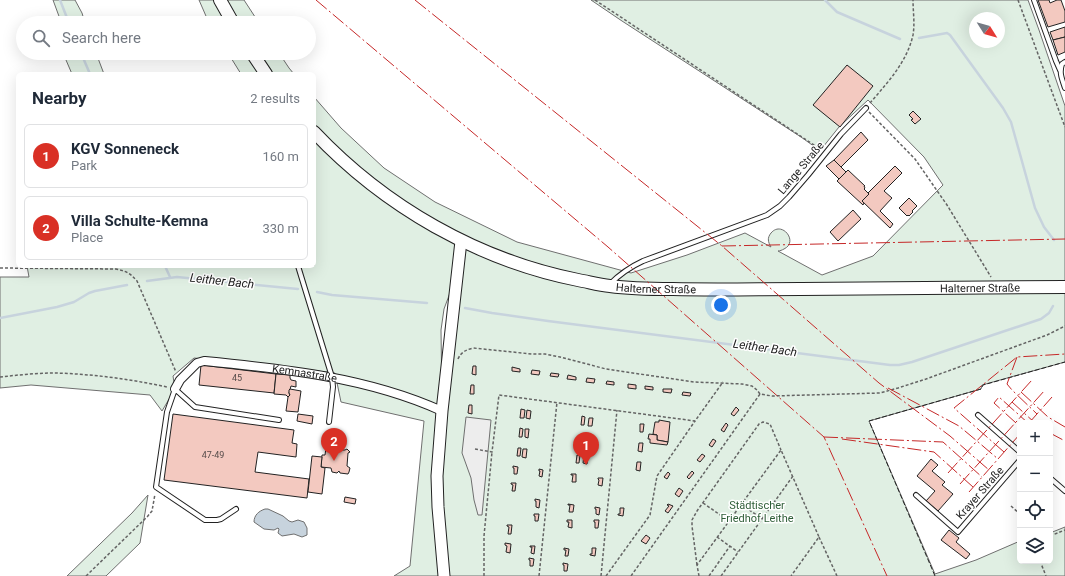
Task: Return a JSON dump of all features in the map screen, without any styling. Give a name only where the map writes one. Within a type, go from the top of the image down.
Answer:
[{"type":"main road","points":[[220,0],[229,16]]},
{"type":"main road","points":[[257,60],[265,72]]},
{"type":"main road","name":"Halterner Straße","points":[[316,134],[326,146],[377,189],[426,222],[460,241],[515,263],[547,273],[608,286],[699,290],[1065,287]]},
{"type":"street","points":[[444,576],[437,476],[442,411],[460,241]]},
{"type":"street","name":"Kemnastraße","points":[[175,389],[180,380],[196,363],[204,361],[254,366],[332,377],[394,392],[442,411]]},
{"type":"lane","points":[[1034,0],[1065,87]]},
{"type":"lane","points":[[1060,70],[1062,64],[1065,62]]},
{"type":"lane","name":"Lange Straße","points":[[608,286],[629,268],[643,261],[767,215],[780,206],[789,197],[808,176],[841,134],[866,108]]},
{"type":"lane","points":[[299,268],[332,377],[333,387],[329,422]]},
{"type":"lane","points":[[236,509],[221,519],[205,520],[156,487],[167,412],[175,389],[195,407],[279,420]]},
{"type":"lane","points":[[978,415],[1017,449]]},
{"type":"lane","name":"Krayer Straße","points":[[916,495],[958,532],[1017,463]]},
{"type":"lane","points":[[1053,481],[1065,491]]},
{"type":"path","points":[[595,0],[802,136],[825,153]]},
{"type":"path","points":[[913,0],[913,33],[907,54],[898,70],[866,108],[915,159],[947,205],[985,267],[996,288]]},
{"type":"path","points":[[1018,0],[1065,127]]},
{"type":"path","points":[[0,268],[125,270],[132,275],[141,290],[163,344],[180,380]]},
{"type":"path","points":[[457,363],[460,355],[466,350],[473,348],[545,354],[568,358],[606,369],[694,382],[723,382],[742,384],[752,386],[760,394],[772,396],[880,393],[926,379],[1035,340],[1065,326]]},
{"type":"path","points":[[0,377],[41,374],[76,374],[124,379],[175,389]]},
{"type":"path","points":[[606,576],[650,515],[657,476],[723,382]]},
{"type":"path","points":[[631,576],[760,394]]},
{"type":"path","points":[[484,576],[484,536],[499,395],[695,421]]},
{"type":"path","points":[[539,576],[557,402]]},
{"type":"path","points":[[601,576],[617,410]]},
{"type":"path","points":[[699,576],[692,520],[759,424],[763,422],[770,424],[837,576]]},
{"type":"path","points":[[475,449],[492,452]]},
{"type":"path","points":[[697,565],[781,450]]},
{"type":"path","points":[[721,576],[793,476]]},
{"type":"path","points":[[86,576],[147,517],[154,505],[156,487]]},
{"type":"path","points":[[703,503],[729,521]]},
{"type":"path","points":[[741,504],[762,519]]},
{"type":"path","points":[[1011,506],[1017,511]]},
{"type":"path","points":[[1053,535],[1065,530]]},
{"type":"path","points":[[717,537],[738,552]]},
{"type":"path","points":[[791,576],[819,537]]},
{"type":"path","points":[[709,576],[730,546]]},
{"type":"path","points":[[1041,564],[1046,576]]},
{"type":"green space","points":[[53,0],[75,0],[83,16],[59,16]]},
{"type":"green space","points":[[199,0],[244,0],[254,16],[206,16]]},
{"type":"green space","name":"Städtischer Friedhof Leithe","points":[[591,0],[1028,0],[1065,106],[1065,287],[910,286],[634,288],[554,274],[515,262],[477,248],[419,216],[418,218],[460,241],[457,274],[444,309],[441,330],[442,402],[439,439],[442,429],[461,242],[514,264],[553,276],[603,286],[633,290],[699,291],[1065,288],[1065,362],[982,385],[981,389],[869,421],[935,574],[976,560],[1017,542],[1017,564],[1053,564],[1053,532],[1065,527],[1065,576],[394,576],[410,566],[424,421],[341,402],[335,373],[194,358],[173,376],[175,389],[162,411],[150,395],[31,385],[0,388],[0,277],[29,277],[27,268],[316,268],[316,99],[341,128],[384,168],[435,202],[517,242],[631,273],[687,255],[745,233],[771,247],[768,240],[771,233],[780,229],[787,234],[790,242],[784,249],[778,251],[822,275],[873,256],[943,185],[924,157],[868,100],[839,127],[819,152],[815,147]]},
{"type":"green space","points":[[66,60],[99,60],[103,72],[71,72]]},
{"type":"green space","points":[[232,60],[284,60],[292,72],[240,72]]},
{"type":"green space","points":[[148,495],[140,543],[106,576],[67,576],[132,513]]},
{"type":"shaded area","points":[[466,417],[491,420],[482,515],[478,515],[471,478],[462,453]]},
{"type":"shaded area","points":[[265,509],[283,516],[292,522],[298,520],[304,522],[307,528],[307,535],[302,537],[294,534],[282,536],[278,533],[278,528],[274,530],[264,529],[254,522],[257,514]]},
{"type":"building","points":[[1038,0],[1049,0],[1050,3],[1061,0],[1065,11],[1065,22],[1048,27]]},
{"type":"building","points":[[1065,27],[1065,37],[1053,40],[1050,32]]},
{"type":"building","points":[[1065,37],[1065,52],[1058,55],[1053,40]]},
{"type":"building","points":[[847,65],[873,86],[840,127],[813,105]]},
{"type":"building","points":[[913,111],[921,119],[915,124],[909,115]]},
{"type":"building","points":[[861,132],[868,140],[841,167],[834,160]]},
{"type":"building","points":[[834,160],[846,172],[839,179],[826,166]]},
{"type":"building","points":[[895,166],[902,173],[884,191],[892,198],[880,211],[893,224],[890,228],[862,201]]},
{"type":"building","points":[[848,170],[865,186],[864,189],[869,194],[862,201],[864,203],[863,205],[837,181]]},
{"type":"building","points":[[909,198],[917,206],[909,216],[907,216],[899,208]]},
{"type":"building","points":[[853,210],[861,219],[838,241],[830,232]]},
{"type":"building","points":[[201,365],[276,374],[274,393],[199,385]]},
{"type":"building","points":[[473,366],[476,366],[476,375],[472,374]]},
{"type":"building","points":[[512,367],[520,369],[520,372],[512,371]]},
{"type":"building","points":[[532,370],[540,371],[539,375],[531,374]]},
{"type":"building","points":[[551,373],[559,374],[558,377],[550,376]]},
{"type":"building","points":[[276,374],[290,375],[291,380],[296,381],[296,387],[291,386],[289,393],[290,395],[288,397],[286,395],[274,394]]},
{"type":"building","points":[[568,375],[576,377],[576,380],[567,379]]},
{"type":"building","points":[[587,378],[595,379],[594,383],[586,382]]},
{"type":"building","points":[[607,381],[614,382],[614,385],[606,384]]},
{"type":"building","points":[[628,384],[636,385],[636,389],[628,388]]},
{"type":"building","points":[[471,385],[474,385],[474,394],[470,394]]},
{"type":"building","points":[[645,386],[653,387],[653,390],[645,389]]},
{"type":"building","points":[[290,389],[301,391],[298,412],[286,411]]},
{"type":"building","points":[[663,389],[672,389],[671,393],[663,392]]},
{"type":"building","points":[[683,392],[691,393],[690,396],[682,395]]},
{"type":"building","points":[[469,405],[472,405],[472,414],[468,413]]},
{"type":"building","points":[[736,407],[739,410],[734,416],[731,414]]},
{"type":"building","points":[[521,409],[525,410],[524,418],[520,418]]},
{"type":"building","points":[[527,410],[531,411],[530,419],[526,418]]},
{"type":"building","points":[[173,414],[294,430],[292,443],[297,444],[296,457],[258,452],[255,472],[309,479],[307,498],[164,480]]},
{"type":"building","points":[[298,414],[313,416],[312,424],[297,421]]},
{"type":"building","points":[[582,416],[585,417],[584,425],[581,425]]},
{"type":"building","points":[[589,418],[593,418],[592,426],[588,426]]},
{"type":"building","points":[[659,420],[670,422],[668,442],[657,440],[657,435],[653,434],[655,422],[659,422]]},
{"type":"building","points":[[726,423],[728,425],[724,432],[721,430]]},
{"type":"building","points":[[640,424],[644,424],[643,432],[640,432]]},
{"type":"building","points":[[520,428],[523,429],[522,437],[519,437]]},
{"type":"building","points":[[525,429],[529,429],[528,438],[525,437]]},
{"type":"building","points":[[649,434],[657,435],[657,440],[668,442],[667,445],[650,443],[650,439],[648,439]]},
{"type":"building","points":[[579,436],[583,436],[582,444],[578,444]]},
{"type":"building","points":[[587,437],[590,437],[589,445],[586,445]]},
{"type":"building","points":[[713,439],[716,441],[712,447],[709,445]]},
{"type":"building","points":[[639,443],[643,443],[642,452],[638,451]]},
{"type":"building","points":[[333,446],[342,447],[341,450],[347,449],[350,452],[348,453],[347,466],[350,468],[348,474],[340,473],[339,471],[337,473],[332,472],[331,468],[321,467],[322,455],[325,455],[326,448],[333,448]]},
{"type":"building","points":[[518,448],[521,448],[520,456],[517,456]]},
{"type":"building","points":[[523,449],[527,449],[526,458],[522,457]]},
{"type":"building","points":[[702,454],[705,456],[700,462],[697,460]]},
{"type":"building","points":[[577,455],[580,455],[579,463],[576,463]]},
{"type":"building","points":[[584,455],[588,455],[587,464],[583,463]]},
{"type":"building","points":[[312,456],[322,457],[321,467],[325,468],[322,494],[308,492]]},
{"type":"building","points":[[931,459],[938,465],[932,471],[945,482],[942,485],[953,494],[938,511],[926,501],[935,491],[917,476]]},
{"type":"building","points":[[637,462],[641,462],[640,471],[636,470]]},
{"type":"building","points":[[513,466],[518,467],[517,474],[514,474]]},
{"type":"building","points":[[539,469],[543,470],[542,477],[539,476]]},
{"type":"building","points":[[692,471],[694,473],[689,479],[687,477]]},
{"type":"building","points":[[668,472],[670,474],[667,479],[664,477]]},
{"type":"building","points":[[571,474],[576,474],[576,482],[572,482],[573,475]]},
{"type":"building","points":[[598,478],[603,478],[602,486],[598,485]]},
{"type":"building","points":[[511,483],[516,483],[515,491],[512,491],[513,485]]},
{"type":"building","points":[[679,488],[683,491],[679,497],[675,494]]},
{"type":"building","points":[[345,497],[356,499],[355,504],[344,502]]},
{"type":"building","points":[[535,499],[540,500],[539,508],[536,507]]},
{"type":"building","points":[[568,504],[574,505],[573,512],[569,512],[570,505]]},
{"type":"building","points":[[667,505],[673,506],[668,513],[665,511],[669,506]]},
{"type":"building","points":[[595,507],[600,508],[599,515],[596,514]]},
{"type":"building","points":[[620,508],[624,508],[623,516],[618,515],[620,514]]},
{"type":"building","points":[[534,514],[539,514],[538,521],[535,521]]},
{"type":"building","points":[[567,520],[572,520],[572,528],[568,527],[569,522],[567,522]]},
{"type":"building","points":[[594,520],[599,520],[598,528],[595,528]]},
{"type":"building","points":[[507,525],[512,525],[511,534],[508,534],[509,527]]},
{"type":"building","points":[[949,530],[959,538],[956,542],[970,554],[966,559],[941,540]]},
{"type":"building","points":[[646,535],[650,538],[646,544],[641,541]]},
{"type":"building","points":[[505,543],[511,544],[510,553],[506,552],[507,546]]},
{"type":"building","points":[[530,546],[535,546],[534,554],[531,553],[532,547]]},
{"type":"building","points":[[564,548],[569,549],[568,556],[565,556],[566,550],[564,550]]},
{"type":"building","points":[[592,548],[596,548],[595,556],[590,555],[592,554]]},
{"type":"building","points":[[529,558],[534,559],[533,566],[530,566]]},
{"type":"building","points":[[563,563],[568,564],[567,571],[564,571]]},
{"type":"waterway","points":[[60,0],[66,16]]},
{"type":"waterway","points":[[825,0],[837,12],[900,39]]},
{"type":"waterway","points":[[919,38],[947,33],[950,35],[1003,108],[1011,122],[1035,208],[1044,227],[1054,240]]},
{"type":"waterway","points":[[84,60],[89,72]]},
{"type":"waterway","points":[[166,268],[170,277]]},
{"type":"waterway","name":"Leither Bach","points":[[147,281],[177,277],[298,289]]},
{"type":"waterway","name":"Leither Bach","points":[[0,318],[57,307],[74,302],[95,291],[127,285]]},
{"type":"waterway","name":"Leither Bach","points":[[317,292],[332,295],[427,303]]},
{"type":"waterway","name":"Leither Bach","points":[[465,308],[548,321],[899,365],[1041,319],[1049,313],[1053,306]]},
{"type":"fence","points":[[935,576],[869,421],[981,389],[983,385],[1065,362]]},
{"type":"power","points":[[316,0],[608,247],[824,437],[887,576]]},
{"type":"power","points":[[415,0],[722,246],[879,383],[950,436],[989,470]]},
{"type":"power","points":[[722,246],[1065,239]]},
{"type":"power","points":[[1004,452],[954,408],[1017,357],[1065,354]]},
{"type":"power","points":[[1017,357],[1007,384],[1037,414]]},
{"type":"power","points":[[948,473],[1032,380]]},
{"type":"power","points":[[888,388],[959,426],[998,459]]},
{"type":"power","points":[[960,484],[1045,390]]},
{"type":"power","points":[[1021,392],[1048,417],[1065,427]]},
{"type":"power","points":[[1016,423],[994,403],[999,397],[1025,420]]},
{"type":"power","points":[[1032,420],[1052,397]]},
{"type":"power","points":[[1012,402],[1032,420]]},
{"type":"power","points":[[1053,435],[1065,441]]},
{"type":"power","points":[[824,437],[943,442],[982,477]]},
{"type":"power","points":[[969,492],[1017,437]]},
{"type":"power","points":[[842,439],[934,452],[973,487]]},
{"type":"place","name":"Villa Schulte-Kemna","points":[[334,461]]},
{"type":"place","name":"KGV Sonneneck","points":[[586,465]]}]
